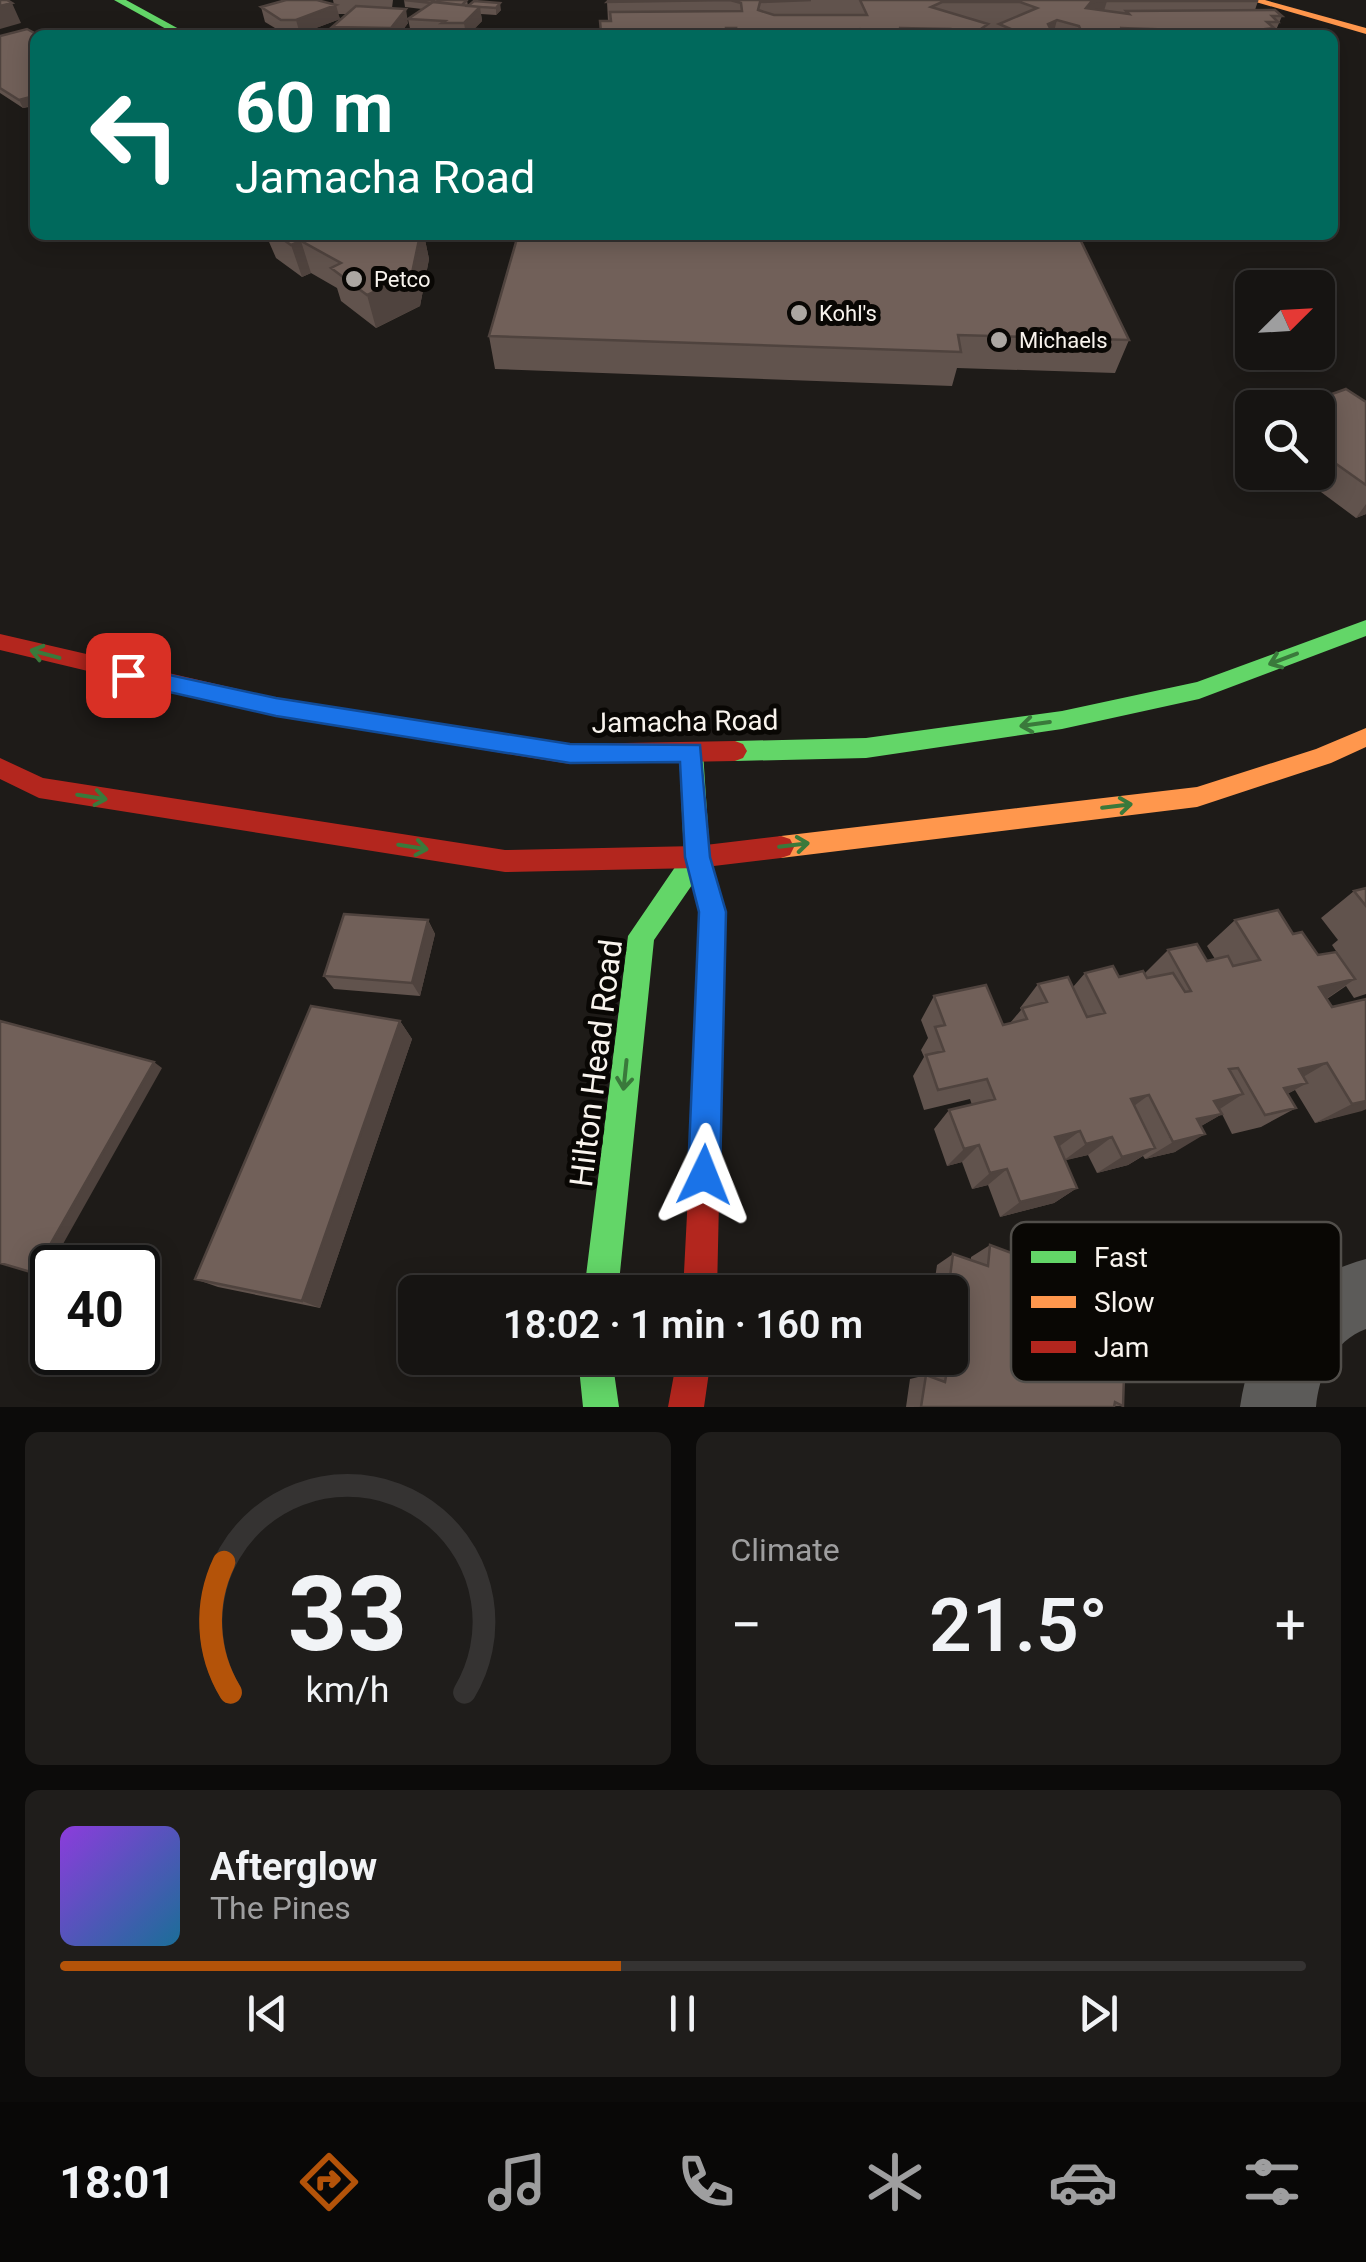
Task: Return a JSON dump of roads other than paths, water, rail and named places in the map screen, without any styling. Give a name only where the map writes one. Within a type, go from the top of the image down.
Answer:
[{"type":"main road","points":[[119,0],[176,30]]},
{"type":"main road","points":[[1254,0],[1329,30]]},
{"type":"main road","points":[[1338,33],[1362,43]]},
{"type":"main road","name":"Jamacha Road","points":[[0,642],[296,710],[570,754],[866,748],[1134,708],[1199,690],[1366,628]]},
{"type":"main road","points":[[0,768],[39,788],[505,862],[698,857],[1197,797],[1323,756],[1366,736]]},
{"type":"main road","points":[[691,752],[698,857],[713,912],[701,1275]]},
{"type":"main road","name":"Hilton Head Road","points":[[603,1275],[641,936],[698,857]]},
{"type":"main road","points":[[597,1375],[600,1407]]},
{"type":"main road","points":[[686,1407],[691,1375]]},
{"type":"street","points":[[1341,1306],[1366,1294]]},
{"type":"street","points":[[1278,1407],[1279,1382]]},
{"type":"place","name":"Petco","points":[[354,279]]},
{"type":"place","name":"Kohl's","points":[[799,313]]},
{"type":"place","name":"Michaels","points":[[999,340]]}]
